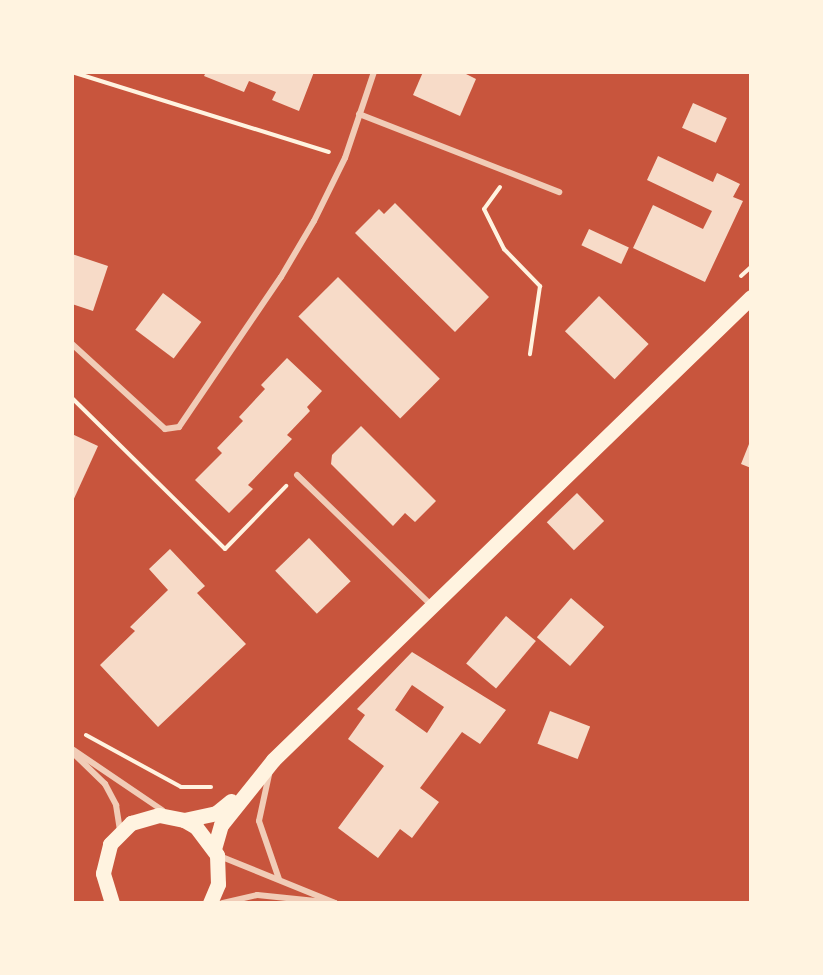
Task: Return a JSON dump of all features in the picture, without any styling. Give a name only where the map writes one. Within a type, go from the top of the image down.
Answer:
[{"type":"main road","points":[[112,903],[102,896],[105,858],[120,832],[145,817],[179,818],[216,813],[251,783],[751,297]]},
{"type":"main road","points":[[210,903],[218,884],[215,852],[221,825],[251,783]]},
{"type":"main road","points":[[179,818],[196,827],[215,852]]},
{"type":"street","points":[[72,344],[165,429],[179,427],[281,277],[345,158],[374,72]]},
{"type":"street","points":[[359,114],[559,192]]},
{"type":"street","points":[[297,475],[432,606]]},
{"type":"street","points":[[72,750],[179,818]]},
{"type":"street","points":[[72,750],[105,784],[116,805],[120,832]]},
{"type":"street","points":[[273,760],[259,821],[279,879]]},
{"type":"street","points":[[215,852],[336,903]]},
{"type":"street","points":[[222,903],[257,895],[336,903]]},
{"type":"path","points":[[72,72],[345,158]]},
{"type":"path","points":[[510,174],[484,209],[504,249],[540,286],[530,354]]},
{"type":"path","points":[[734,283],[751,267]]},
{"type":"path","points":[[72,398],[225,549],[297,475]]},
{"type":"path","points":[[82,733],[181,787],[193,790],[219,783]]},
{"type":"building","points":[[206,72],[314,72],[299,111],[272,100],[276,92],[249,81],[244,92],[204,76]]},
{"type":"building","points":[[423,72],[462,72],[476,79],[460,116],[413,95]]},
{"type":"building","points":[[693,103],[727,118],[716,143],[682,128]]},
{"type":"building","points":[[658,156],[713,182],[717,173],[740,184],[733,197],[743,201],[705,282],[633,248],[653,205],[703,229],[712,211],[647,180]]},
{"type":"building","points":[[395,203],[489,297],[455,332],[355,233],[379,209],[384,214]]},
{"type":"building","points":[[589,229],[629,248],[621,264],[581,245]]},
{"type":"building","points":[[72,254],[108,266],[93,311],[72,304]]},
{"type":"building","points":[[338,277],[440,379],[400,418],[298,317]]},
{"type":"building","points":[[163,293],[201,322],[174,359],[135,330]]},
{"type":"building","points":[[599,296],[649,344],[615,379],[565,331]]},
{"type":"building","points":[[287,358],[322,391],[307,407],[310,411],[287,435],[292,439],[248,485],[253,489],[229,513],[195,480],[222,453],[217,448],[243,421],[239,417],[265,389],[261,385]]},
{"type":"building","points":[[361,426],[436,501],[415,522],[405,513],[393,526],[331,464],[332,455]]},
{"type":"building","points":[[72,434],[98,446],[72,503]]},
{"type":"building","points":[[751,439],[751,468],[741,464]]},
{"type":"building","points":[[577,493],[604,521],[574,550],[547,522]]},
{"type":"building","points":[[309,538],[351,581],[317,614],[275,571]]},
{"type":"building","points":[[170,549],[205,586],[197,593],[246,644],[158,727],[100,665],[135,631],[130,627],[168,590],[149,569]]},
{"type":"building","points":[[571,598],[604,627],[570,666],[537,637]]},
{"type":"building","points":[[506,616],[536,641],[496,689],[466,663]]},
{"type":"building","points":[[412,652],[506,710],[480,744],[462,732],[420,788],[439,802],[412,838],[400,829],[378,858],[338,828],[384,766],[348,739],[365,715],[357,709]],"holes":[[[412,685],[444,707],[427,733],[395,710]]]},
{"type":"building","points":[[550,711],[590,726],[578,759],[537,744]]}]
